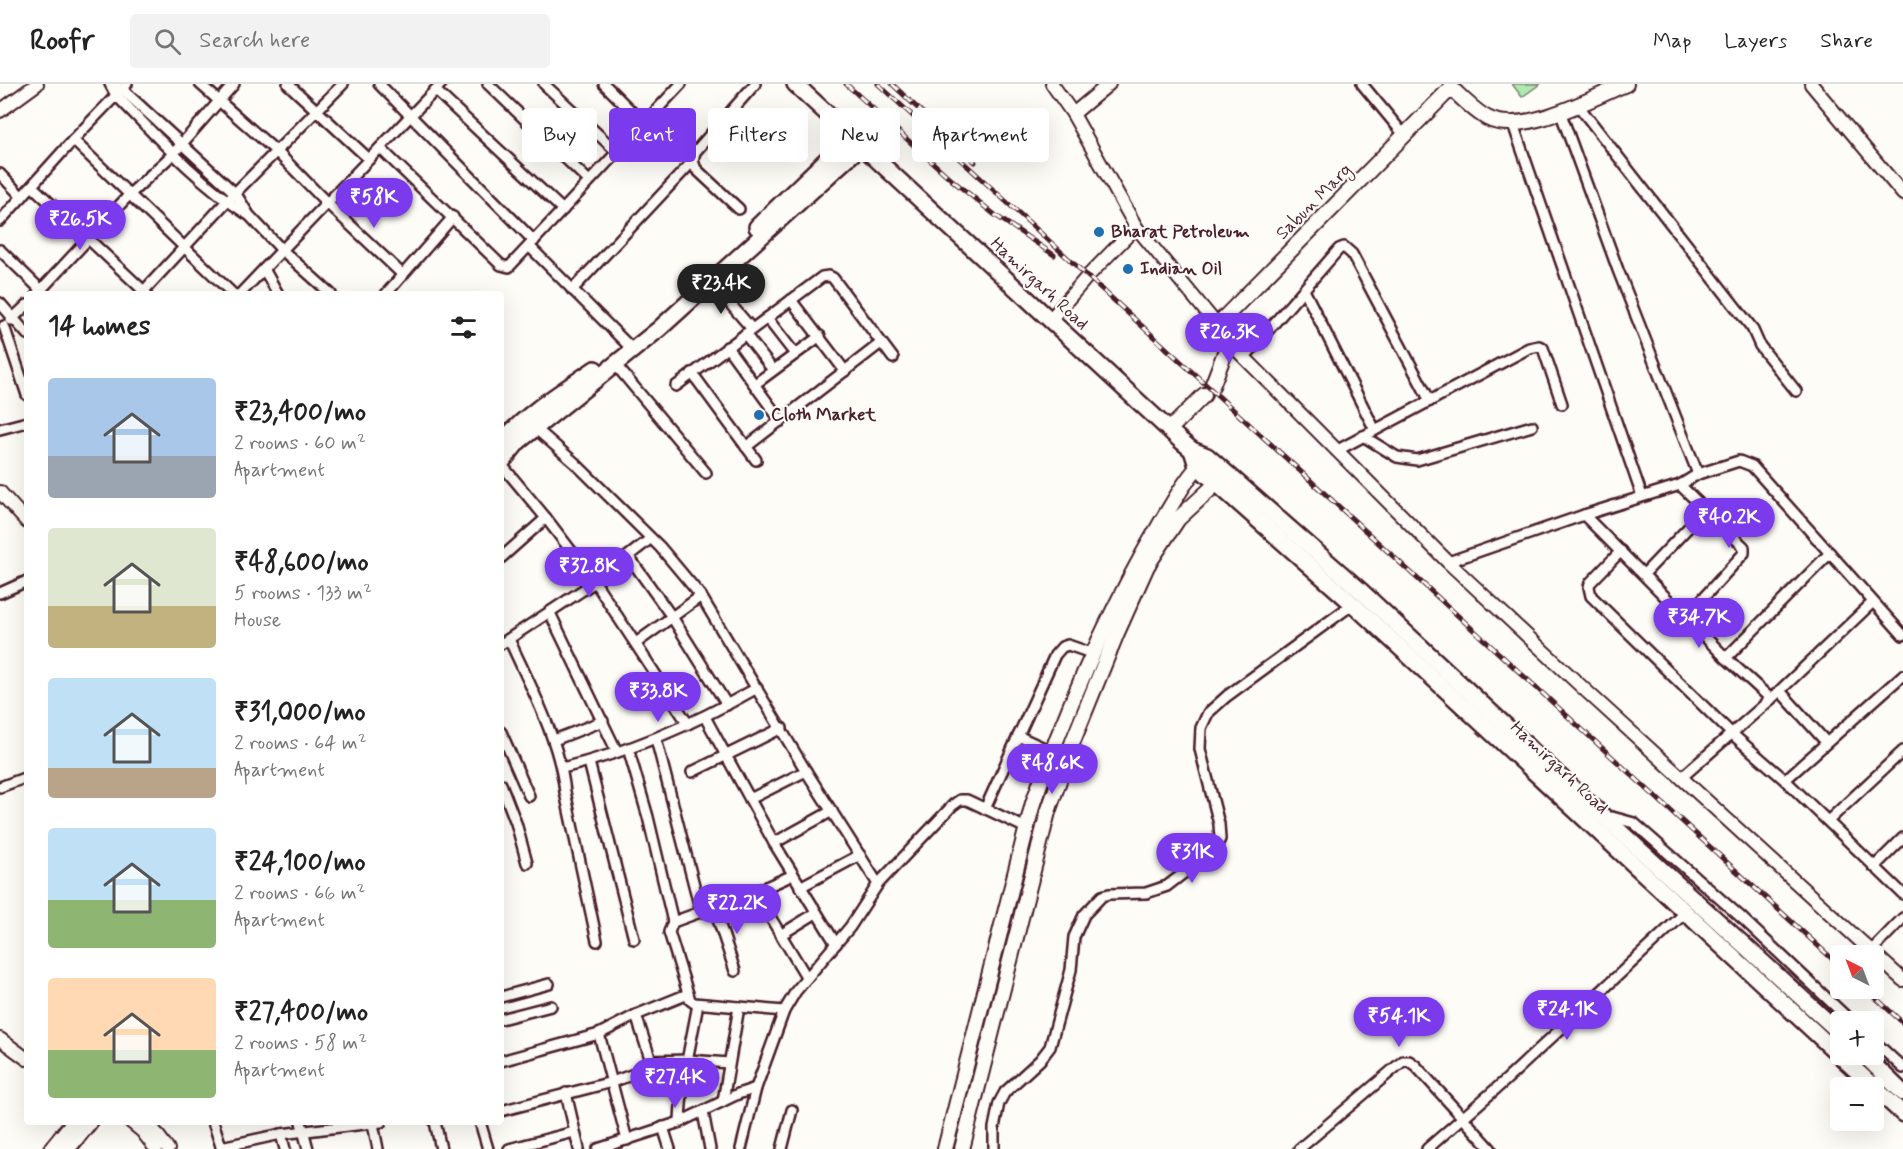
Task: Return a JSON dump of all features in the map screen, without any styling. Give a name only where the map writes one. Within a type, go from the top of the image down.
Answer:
[{"type":"main road","name":"Hamirgarh Road","points":[[795,84],[821,108]]},
{"type":"main road","points":[[1450,86],[1487,118],[1513,124],[1561,114],[1577,104],[1626,84]]},
{"type":"main road","name":"Sabun Marg","points":[[1217,325],[1405,136],[1450,86]]},
{"type":"main road","points":[[504,439],[551,400],[656,325],[833,162]]},
{"type":"main road","points":[[504,459],[518,442],[659,329],[712,283],[835,162]]},
{"type":"main road","name":"Hamirgarh Road","points":[[879,162],[1202,461],[1387,615],[1602,824],[1686,912],[1903,1114]]},
{"type":"main road","points":[[1169,430],[1208,390],[1229,342],[1217,325]]},
{"type":"main road","points":[[945,1149],[1026,828],[1051,751],[1118,600],[1150,542],[1202,461]]},
{"type":"main road","name":"Hamirgarh Road","points":[[1221,477],[1353,604],[1830,1024]]},
{"type":"main road","points":[[962,1149],[1048,812],[1073,741],[1147,566],[1178,519],[1221,477]]},
{"type":"main road","points":[[1874,1065],[1903,1093]]},
{"type":"main road","points":[[52,1149],[72,1125]]},
{"type":"main road","points":[[68,1149],[87,1125]]},
{"type":"street","points":[[0,111],[37,84]]},
{"type":"street","points":[[200,84],[277,152],[403,275]]},
{"type":"street","points":[[43,291],[87,239],[173,154],[234,84]]},
{"type":"street","points":[[288,84],[369,159]]},
{"type":"street","points":[[146,291],[227,201],[343,84]]},
{"type":"street","points":[[379,84],[572,290],[628,345]]},
{"type":"street","points":[[488,84],[589,181]]},
{"type":"street","points":[[544,84],[609,144]]},
{"type":"street","points":[[604,84],[628,108]]},
{"type":"street","points":[[658,108],[681,84]]},
{"type":"street","points":[[696,152],[755,84]]},
{"type":"street","points":[[1052,84],[1073,114],[1136,227],[1217,325]]},
{"type":"street","points":[[1073,114],[1108,84]]},
{"type":"street","points":[[1362,84],[1405,136]]},
{"type":"street","points":[[1811,84],[1903,194]]},
{"type":"street","points":[[111,85],[122,89],[183,143],[236,194],[249,215],[282,250],[328,291]]},
{"type":"street","points":[[243,291],[438,87],[563,210]]},
{"type":"street","points":[[0,221],[122,89]]},
{"type":"street","points":[[122,89],[173,154],[227,201],[249,215]]},
{"type":"street","points":[[1577,104],[1752,328],[1760,346],[1796,391]]},
{"type":"street","points":[[1561,114],[1617,270],[1698,474]]},
{"type":"street","points":[[1513,124],[1642,496]]},
{"type":"street","points":[[73,140],[230,291]]},
{"type":"street","points":[[380,148],[501,265],[509,267],[609,159]]},
{"type":"street","points":[[572,290],[692,162]]},
{"type":"street","points":[[693,162],[696,169],[739,209]]},
{"type":"street","points":[[0,174],[22,197]]},
{"type":"street","points":[[32,186],[142,291]]},
{"type":"street","points":[[389,291],[453,217]]},
{"type":"street","points":[[1050,320],[1087,277],[1136,227]]},
{"type":"street","points":[[1244,358],[1339,249],[1344,248],[1352,254],[1430,401]]},
{"type":"street","points":[[0,250],[39,291]]},
{"type":"street","points":[[264,269],[276,291]]},
{"type":"street","points":[[676,386],[822,277],[829,276],[833,278],[892,358]]},
{"type":"street","points":[[712,283],[748,331],[773,370]]},
{"type":"street","points":[[1304,290],[1375,430]]},
{"type":"street","points":[[791,300],[845,371]]},
{"type":"street","points":[[0,303],[24,330]]},
{"type":"street","points":[[24,308],[2,328],[24,387]]},
{"type":"street","points":[[767,318],[795,354]]},
{"type":"street","points":[[755,384],[820,336]]},
{"type":"street","points":[[1229,342],[1448,562],[1864,945]]},
{"type":"street","points":[[746,447],[881,343]]},
{"type":"street","points":[[1336,451],[1529,348],[1539,346],[1543,348],[1562,404]]},
{"type":"street","points":[[727,347],[781,420]]},
{"type":"street","points":[[615,364],[706,473]]},
{"type":"street","points":[[692,373],[756,460]]},
{"type":"street","points":[[0,429],[24,423]]},
{"type":"street","points":[[1363,436],[1397,457],[1417,460],[1532,426]]},
{"type":"street","points":[[535,428],[575,463],[660,547],[701,597],[806,771],[878,884]]},
{"type":"street","points":[[1448,562],[1680,485],[1698,474],[1739,461],[1752,466],[1903,635]]},
{"type":"street","points":[[504,467],[595,582],[688,724]]},
{"type":"street","points":[[1680,485],[1741,542],[1744,553],[1686,617]]},
{"type":"street","points":[[0,492],[24,519]]},
{"type":"street","points":[[1644,574],[1706,509]]},
{"type":"street","points":[[1584,515],[1726,658],[1771,699]]},
{"type":"street","points":[[504,555],[546,518]]},
{"type":"street","points":[[597,941],[565,792],[562,768],[554,741],[505,641],[595,582],[650,539]]},
{"type":"street","points":[[1621,551],[1590,583],[1588,587],[1591,596],[1731,733],[1785,780],[1903,894]]},
{"type":"street","points":[[1726,658],[1830,553]]},
{"type":"street","points":[[629,557],[672,617],[727,705]]},
{"type":"street","points":[[0,593],[24,582]]},
{"type":"street","points":[[636,643],[701,597]]},
{"type":"street","points":[[1681,777],[1780,691],[1873,602]]},
{"type":"street","points":[[994,1149],[994,1128],[999,1103],[1005,1092],[1040,1060],[1050,1047],[1071,970],[1074,937],[1087,910],[1102,896],[1146,893],[1167,886],[1215,849],[1220,839],[1219,824],[1200,749],[1202,728],[1208,713],[1227,696],[1353,604]]},
{"type":"street","points":[[550,613],[616,752]]},
{"type":"street","points":[[985,808],[1055,655],[1062,647],[1068,645],[1094,654]]},
{"type":"street","points":[[1785,780],[1903,675]]},
{"type":"street","points":[[562,768],[589,762],[656,739],[705,717],[757,688]]},
{"type":"street","points":[[1780,691],[1826,742]]},
{"type":"street","points":[[705,717],[774,843],[836,944]]},
{"type":"street","points":[[554,741],[603,721]]},
{"type":"street","points":[[692,772],[782,729]]},
{"type":"street","points":[[1018,736],[1051,751]]},
{"type":"street","points":[[504,739],[529,796]]},
{"type":"street","points":[[656,739],[701,912]]},
{"type":"street","points":[[628,748],[648,817],[673,922],[669,932],[690,1000],[699,1004],[784,1011]]},
{"type":"street","points":[[1828,821],[1903,751]]},
{"type":"street","points":[[589,762],[634,939]]},
{"type":"street","points":[[750,799],[806,771]]},
{"type":"street","points":[[0,787],[24,778]]},
{"type":"street","points":[[504,792],[516,823],[527,863]]},
{"type":"street","points":[[741,1149],[756,1088],[784,1011],[796,991],[836,944],[878,884],[960,800],[967,800],[1026,828]]},
{"type":"street","points":[[774,843],[832,811]]},
{"type":"street","points":[[1602,824],[1620,818],[1634,823],[1743,919],[1840,1011]]},
{"type":"street","points":[[1874,867],[1903,838]]},
{"type":"street","points":[[800,887],[860,855]]},
{"type":"street","points":[[673,922],[755,892],[793,875]]},
{"type":"street","points":[[755,892],[807,978]]},
{"type":"street","points":[[714,907],[735,970]]},
{"type":"street","points":[[1427,1149],[1686,912]]},
{"type":"street","points":[[782,934],[816,913]]},
{"type":"street","points":[[1877,945],[1903,918]]},
{"type":"street","points":[[1884,963],[1903,980]]},
{"type":"street","points":[[504,996],[549,984]]},
{"type":"street","points":[[504,1060],[598,1034],[636,1015],[688,994]]},
{"type":"street","points":[[680,1122],[682,1082],[699,1004]]},
{"type":"street","points":[[504,1018],[551,1006]]},
{"type":"street","points":[[723,1101],[739,1007]]},
{"type":"street","points":[[504,1110],[612,1082],[645,1070],[650,1066],[651,1061],[636,1015]]},
{"type":"street","points":[[598,1034],[627,1140]]},
{"type":"street","points":[[0,1039],[24,1057]]},
{"type":"street","points":[[1884,1050],[1903,1068]]},
{"type":"street","points":[[651,1061],[688,1060],[729,1063]]},
{"type":"street","points":[[1299,1149],[1403,1061],[1409,1061],[1416,1066],[1491,1149]]},
{"type":"street","points":[[598,1149],[612,1147],[680,1122],[756,1088]]},
{"type":"street","points":[[566,1093],[579,1149]]},
{"type":"street","points":[[782,1149],[792,1110]]},
{"type":"street","points":[[703,1112],[710,1149]]},
{"type":"street","points":[[135,1125],[156,1149]]},
{"type":"street","points":[[150,1125],[168,1149]]},
{"type":"street","points":[[214,1125],[221,1148],[246,1145],[302,1127],[340,1125]]},
{"type":"street","points":[[377,1125],[378,1149]]},
{"type":"street","points":[[436,1125],[441,1149]]},
{"type":"street","points":[[481,1125],[488,1149]]},
{"type":"street","points":[[302,1127],[308,1149]]},
{"type":"street","points":[[663,1127],[670,1149]]},
{"type":"street","points":[[509,1149],[574,1132]]},
{"type":"street","points":[[281,1134],[285,1149]]},
{"type":"green space","points":[[1512,84],[1540,84],[1522,97]]},
{"type":"railway","points":[[846,84],[952,180],[995,215],[1054,255]]},
{"type":"railway","points":[[878,84],[1830,957]]},
{"type":"railway","points":[[892,84],[918,108]]},
{"type":"railway","points":[[1877,999],[1903,1023]]},
{"type":"place","name":"Bharat Petroleum","points":[[1099,232]]},
{"type":"place","name":"Indian Oil","points":[[1128,269]]},
{"type":"place","name":"Cloth Market","points":[[759,415]]}]
